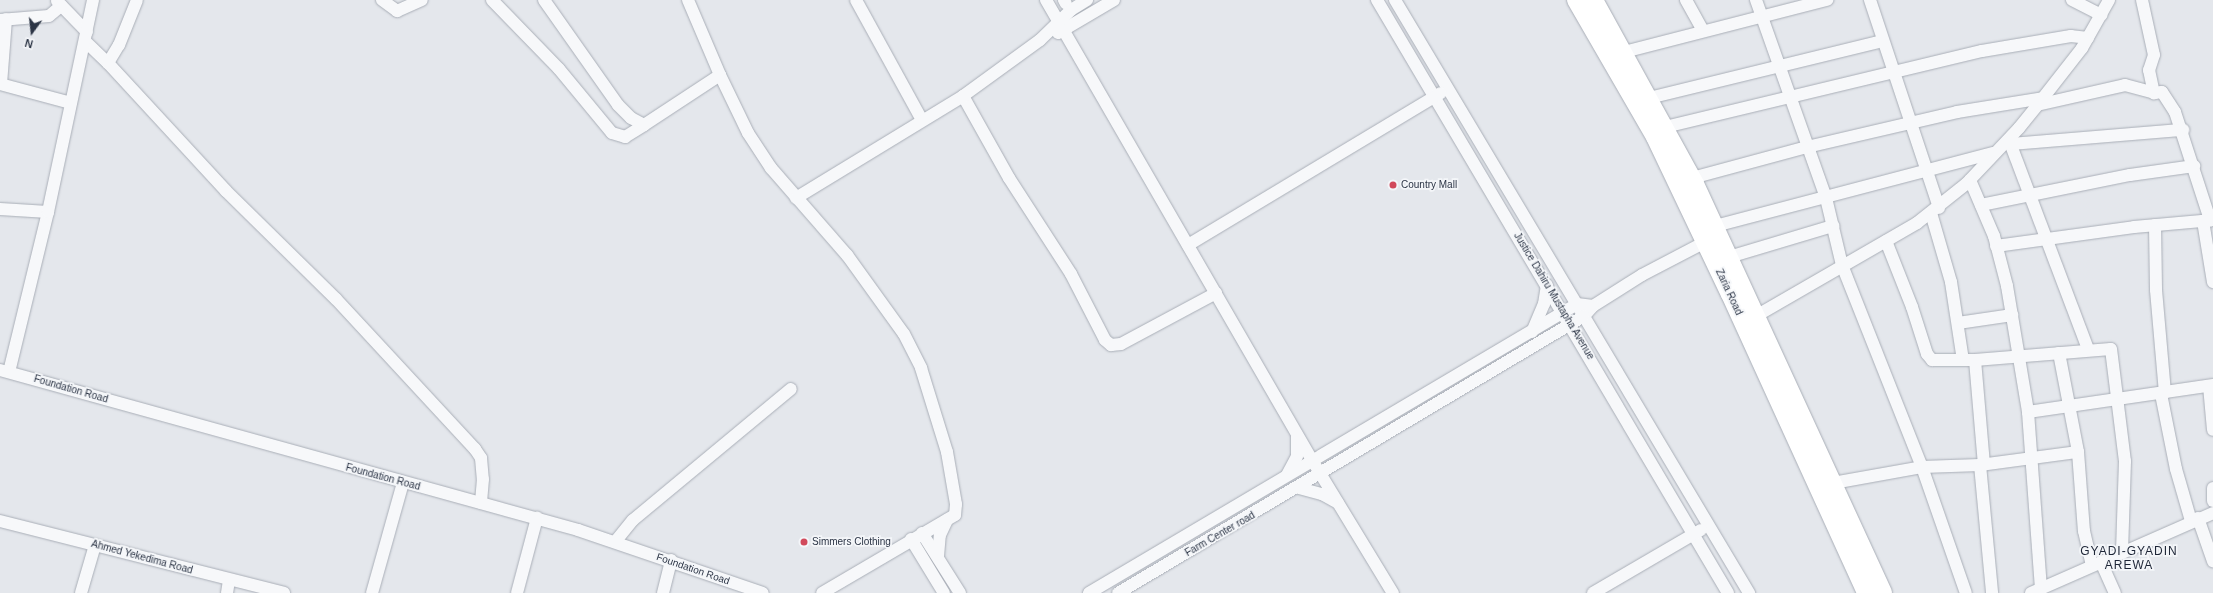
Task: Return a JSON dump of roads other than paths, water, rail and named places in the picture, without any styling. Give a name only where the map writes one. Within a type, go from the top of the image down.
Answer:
[{"type":"highway","name":"Zaria Road","points":[[1576,0],[1655,137],[1705,242],[1866,593]]},
{"type":"highway","name":"Zaria Road","points":[[1594,0],[1624,52],[1692,178],[1883,593]]},
{"type":"street","points":[[5,371],[48,212],[93,0]]},
{"type":"street","points":[[108,63],[119,45],[137,0]]},
{"type":"street","points":[[382,0],[397,11],[422,0]]},
{"type":"street","points":[[492,0],[559,69],[612,133],[625,137],[720,75]]},
{"type":"street","points":[[544,0],[624,113],[644,125]]},
{"type":"street","points":[[688,0],[720,75],[748,133],[771,168],[847,256],[904,334],[921,368],[947,452],[956,504],[955,515],[911,539],[822,593]]},
{"type":"street","points":[[856,0],[922,120]]},
{"type":"street","points":[[1046,0],[1296,429],[1312,460],[1341,505],[1393,593]]},
{"type":"street","points":[[1061,26],[1088,0]]},
{"type":"street","points":[[796,198],[922,120],[964,96],[1061,26],[1114,0]]},
{"type":"street","name":"Justice Dahiru Mustapha Avenue","points":[[1378,0],[1571,324],[1728,593]]},
{"type":"street","points":[[1395,0],[1749,593]]},
{"type":"street","points":[[1686,0],[1703,31]]},
{"type":"street","points":[[1756,0],[1761,18],[1826,198],[1842,265],[1922,467],[1966,593]]},
{"type":"street","points":[[1624,52],[1703,31],[1761,18],[1796,4],[1828,0]]},
{"type":"street","points":[[1870,0],[1927,170],[1951,282],[1958,323],[1969,360],[1982,465],[1992,593]]},
{"type":"street","points":[[2072,0],[2101,15]]},
{"type":"street","points":[[1756,316],[1886,241],[1935,210],[1970,180],[1994,153],[2010,142],[2088,38],[2109,0]]},
{"type":"street","points":[[2142,0],[2154,55],[2149,70],[2154,92]]},
{"type":"street","points":[[71,103],[1,84],[3,20],[49,16],[58,3],[108,63],[226,191],[336,299],[475,449],[480,458],[483,478],[481,503]]},
{"type":"street","points":[[1665,128],[1894,71],[1982,51],[2071,36],[2088,38]]},
{"type":"street","points":[[1649,98],[1779,65],[1883,41]]},
{"type":"street","points":[[1692,178],[1807,147],[1957,112],[2040,101],[2125,85],[2154,92],[2162,92],[2176,112],[2194,166],[2208,220],[2213,282]]},
{"type":"street","points":[[1188,245],[1435,96],[1448,90]]},
{"type":"street","points":[[964,96],[1009,178],[1071,274],[1105,340],[1111,345],[1121,344],[1216,293]]},
{"type":"street","points":[[2010,142],[2182,130]]},
{"type":"street","points":[[2010,142],[2088,349]]},
{"type":"street","points":[[1715,226],[1994,153]]},
{"type":"street","points":[[1981,205],[2130,175],[2194,166]]},
{"type":"street","points":[[1970,180],[1996,246],[2008,286],[2028,412],[2032,460],[2036,591],[2195,519],[2213,513]]},
{"type":"street","points":[[0,208],[48,212]]},
{"type":"street","points":[[1996,246],[2155,225],[2208,220]]},
{"type":"street","points":[[2155,225],[2156,290],[2163,393],[2178,477],[2213,561]]},
{"type":"street","points":[[1729,257],[1833,226]]},
{"type":"street","points":[[1886,241],[1912,308],[1929,358],[1969,360],[2059,353],[2088,349],[2110,349],[2115,399],[2125,460],[2122,552]]},
{"type":"street","name":"Farm Center road","points":[[1118,593],[1299,488],[1571,324],[1584,316],[1593,306],[1642,275],[1705,242]]},
{"type":"street","points":[[1532,332],[1544,304],[1547,285]]},
{"type":"street","points":[[1089,593],[1577,304],[1593,306]]},
{"type":"street","points":[[1958,323],[2012,315]]},
{"type":"street","points":[[2059,353],[2078,452],[2084,531],[2097,563],[2115,593]]},
{"type":"street","name":"Foundation Road","points":[[5,371],[403,483],[536,518],[671,560],[763,593]]},
{"type":"street","points":[[2028,412],[2211,385],[2213,430]]},
{"type":"street","points":[[614,542],[633,520],[791,388]]},
{"type":"street","points":[[1285,478],[1299,449],[1296,429]]},
{"type":"street","points":[[1833,483],[1922,467],[1982,465],[2032,460],[2078,452]]},
{"type":"street","points":[[372,593],[403,483]]},
{"type":"street","points":[[1299,488],[1322,494],[1341,505]]},
{"type":"street","points":[[2213,488],[2213,501]]},
{"type":"street","points":[[517,593],[536,518]]},
{"type":"street","points":[[938,556],[940,535],[947,520]]},
{"type":"street","name":"Ahmed Yekedima Road","points":[[0,521],[284,593]]},
{"type":"street","points":[[1593,593],[1709,526]]},
{"type":"street","points":[[922,533],[938,556],[960,593]]},
{"type":"street","points":[[911,539],[944,593]]},
{"type":"street","points":[[81,593],[95,545]]},
{"type":"street","points":[[663,593],[671,560]]},
{"type":"street","points":[[226,593],[229,580]]},
{"type":"place","name":"Country Mall","points":[[1393,185]]},
{"type":"place","name":"Simmers Clothing","points":[[804,542]]},
{"type":"district","name":"GYADI-GYADIN AREWA","points":[[2129,559]]}]
